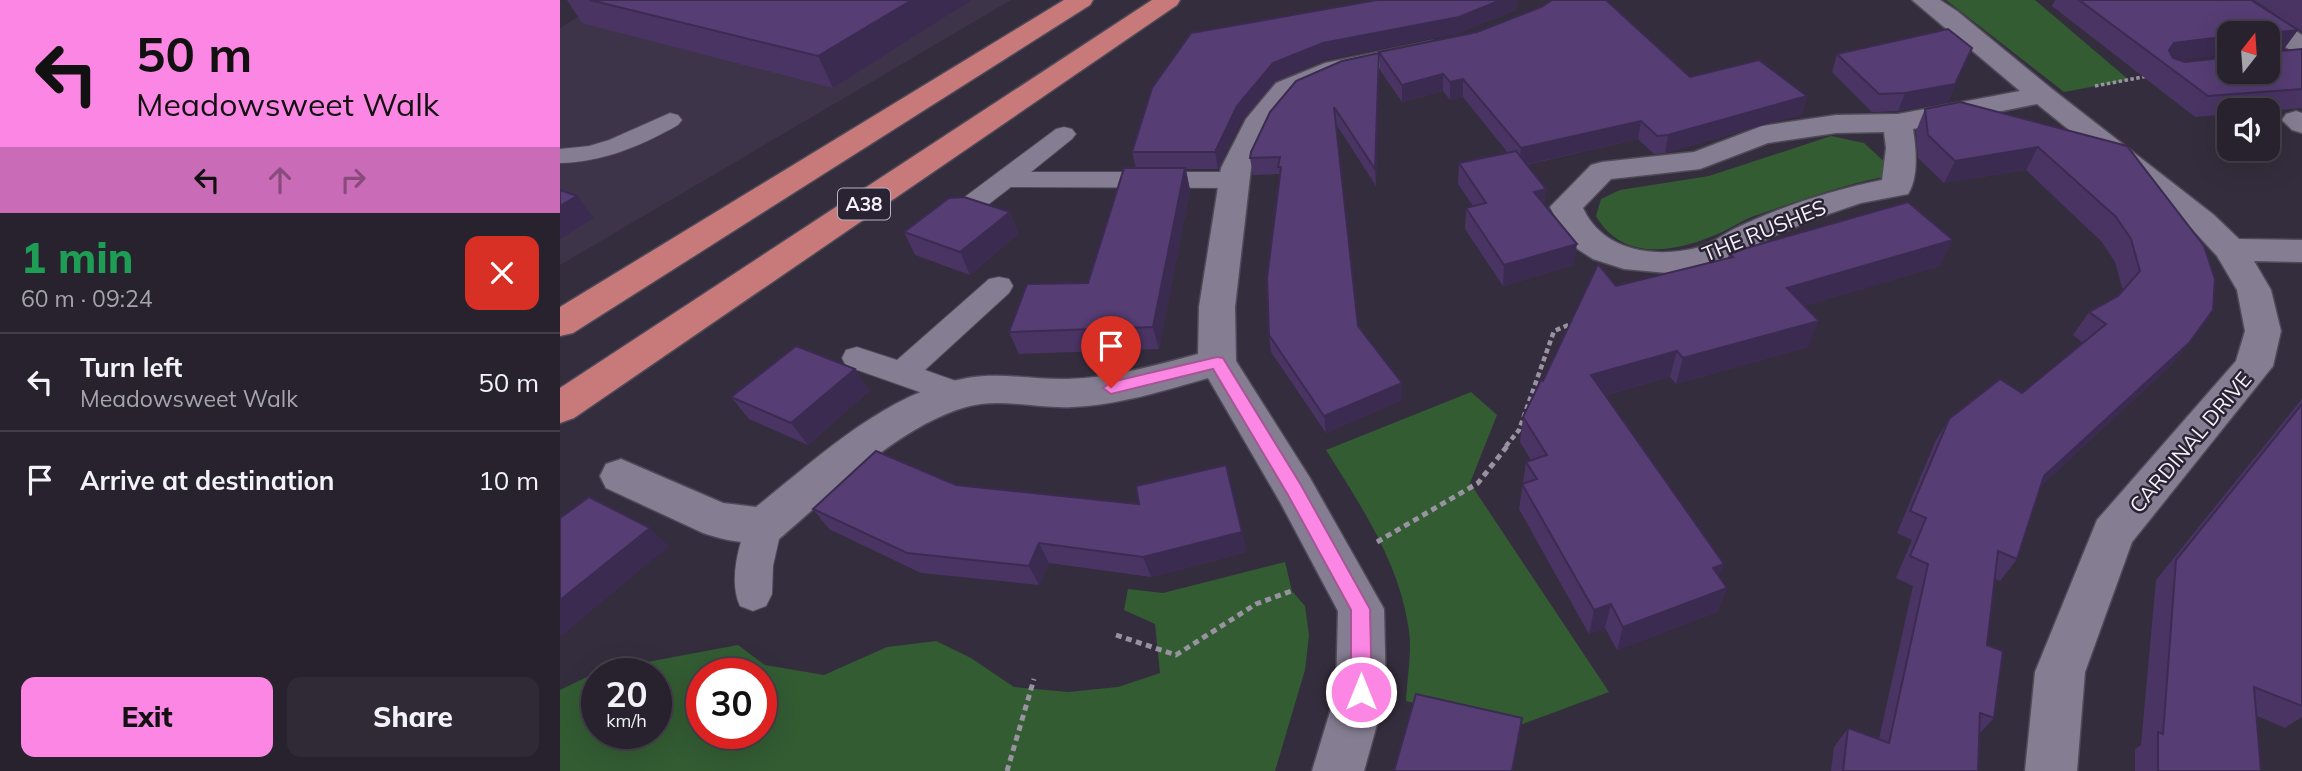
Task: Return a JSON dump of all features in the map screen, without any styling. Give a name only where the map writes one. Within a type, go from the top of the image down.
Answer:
[{"type":"highway","points":[[560,324],[1081,0]]},
{"type":"highway","name":"A38","points":[[560,408],[1168,0]]},
{"type":"street","name":"CARDINAL DRIVE","points":[[1924,0],[1948,16],[2042,95],[2203,222],[2230,250],[2254,289],[2263,331],[2254,366],[2113,533],[2060,672],[2051,771]]},
{"type":"street","points":[[2232,0],[2302,46]]},
{"type":"street","points":[[1338,771],[1361,692],[1361,609],[1217,362],[1217,307],[1236,167],[1255,125],[1286,89],[1334,69],[1465,42]]},
{"type":"street","name":"THE RUSHES","points":[[1898,123],[1901,148],[1897,187],[1845,198],[1751,234],[1708,256],[1659,263],[1619,258],[1592,244],[1570,223],[1566,207],[1602,171],[1700,160],[1762,135],[1836,124],[1898,123],[2042,95]]},
{"type":"street","points":[[2230,250],[2302,251]]},
{"type":"street","points":[[621,475],[718,520],[764,526],[862,447],[913,412],[959,394],[1016,391],[1072,394],[1130,385],[1217,362]]},
{"type":"lane","points":[[560,156],[596,151],[640,137],[670,120]]},
{"type":"lane","points":[[963,211],[1064,134]]},
{"type":"lane","points":[[1004,179],[1234,180]]},
{"type":"lane","points":[[901,374],[999,286]]},
{"type":"lane","points":[[857,358],[959,394]]},
{"type":"lane","points":[[753,594],[755,566],[764,526]]},
{"type":"path","points":[[2090,87],[2152,75]]},
{"type":"path","points":[[1116,635],[1176,655],[1256,604],[1292,591],[1478,483],[1519,430],[1554,331],[1579,320]]},
{"type":"path","points":[[1007,771],[1034,679]]},
{"type":"shaded area","points":[[604,0],[1011,0],[560,265],[560,28]]},
{"type":"green space","points":[[1946,0],[2035,0],[2129,80],[2064,92]]},
{"type":"green space","points":[[1831,136],[1864,143],[1889,166],[1883,177],[1802,200],[1750,218],[1703,240],[1669,248],[1636,247],[1621,241],[1607,231],[1596,216],[1601,199],[1620,190],[1709,176]]},
{"type":"green space","points":[[1471,392],[1497,415],[1470,483],[1609,692],[1517,726],[1406,701],[1410,639],[1397,582],[1377,536],[1326,450]]},
{"type":"green space","points":[[1285,562],[1292,591],[1305,606],[1309,635],[1305,670],[1275,771],[560,771],[560,690],[581,680],[581,749],[672,749],[672,658],[668,658],[738,645],[756,658],[686,658],[686,749],[777,749],[777,667],[824,675],[887,647],[936,641],[971,658],[1014,687],[1068,692],[1118,687],[1160,673],[1155,624],[1124,610],[1128,589],[1163,593]]},
{"type":"building","points":[[590,0],[912,0],[818,56]]},
{"type":"building","points":[[1377,0],[1501,0],[1459,17],[1323,43],[1273,63],[1237,106],[1215,152],[1132,152],[1152,88],[1191,33]]},
{"type":"building","points":[[1552,0],[1606,0],[1690,77],[1759,60],[1807,96],[1668,135],[1657,136],[1641,121],[1521,148],[1463,79],[1450,82],[1443,74],[1402,85],[1379,52],[1477,32],[1541,7]]},
{"type":"building","points":[[2079,0],[2251,0],[2298,30],[2280,32],[2280,21],[2217,21],[2217,38],[2174,43],[2169,50],[2173,58],[2185,62],[2217,58],[2217,84],[2280,84],[2280,51],[2302,49],[2302,89],[2208,96]]},
{"type":"building","points":[[1948,29],[1972,48],[1955,84],[1905,93],[1879,94],[1837,54]]},
{"type":"building","points":[[1379,53],[1375,169],[1334,107],[1358,326],[1402,383],[1324,416],[1269,335],[1267,278],[1280,157],[1250,158],[1270,112],[1296,81],[1342,61]]},
{"type":"building","points":[[1960,102],[2127,146],[2204,246],[2215,279],[2213,310],[2189,343],[2044,476],[2017,559],[1998,551],[1987,645],[2003,651],[1994,718],[1980,713],[1978,771],[1843,771],[1848,728],[1889,743],[1928,564],[1910,556],[1926,518],[1910,511],[1949,419],[2000,379],[2022,393],[2106,324],[2089,312],[2118,296],[2140,271],[2131,239],[2116,217],[2038,147],[1955,161],[1928,135],[1925,109]]},
{"type":"building","points":[[1516,151],[1546,189],[1534,192],[1577,244],[1504,265],[1466,208],[1486,203],[1459,163]]},
{"type":"building","points":[[1124,168],[1185,168],[1153,327],[1009,332],[1027,284],[1088,283]]},
{"type":"building","points":[[560,190],[577,196],[560,206]]},
{"type":"building","points":[[964,197],[1010,212],[960,252],[904,232],[949,198]]},
{"type":"building","points":[[1908,202],[1953,240],[1787,288],[1819,321],[1683,358],[1677,351],[1591,375],[1724,564],[1713,568],[1727,588],[1623,627],[1611,604],[1594,610],[1522,484],[1537,479],[1526,462],[1547,455],[1523,417],[1541,380],[1543,381],[1598,264],[1616,286],[1733,257],[1729,253]]},
{"type":"building","points":[[796,346],[855,369],[791,423],[731,397]]},
{"type":"building","points":[[2302,404],[2302,706],[2254,687],[2261,771],[2158,771],[2158,732],[2163,734],[2176,560]]},
{"type":"building","points":[[876,451],[956,485],[1139,504],[1136,486],[1226,465],[1242,532],[1143,557],[1039,543],[1029,566],[907,553],[813,509]]},
{"type":"building","points":[[589,497],[650,528],[560,600],[560,518]]},
{"type":"building","points":[[1416,694],[1522,718],[1512,771],[1394,771]]},
{"type":"route","points":[[1111,388],[1217,362],[1361,609],[1361,692]]}]
